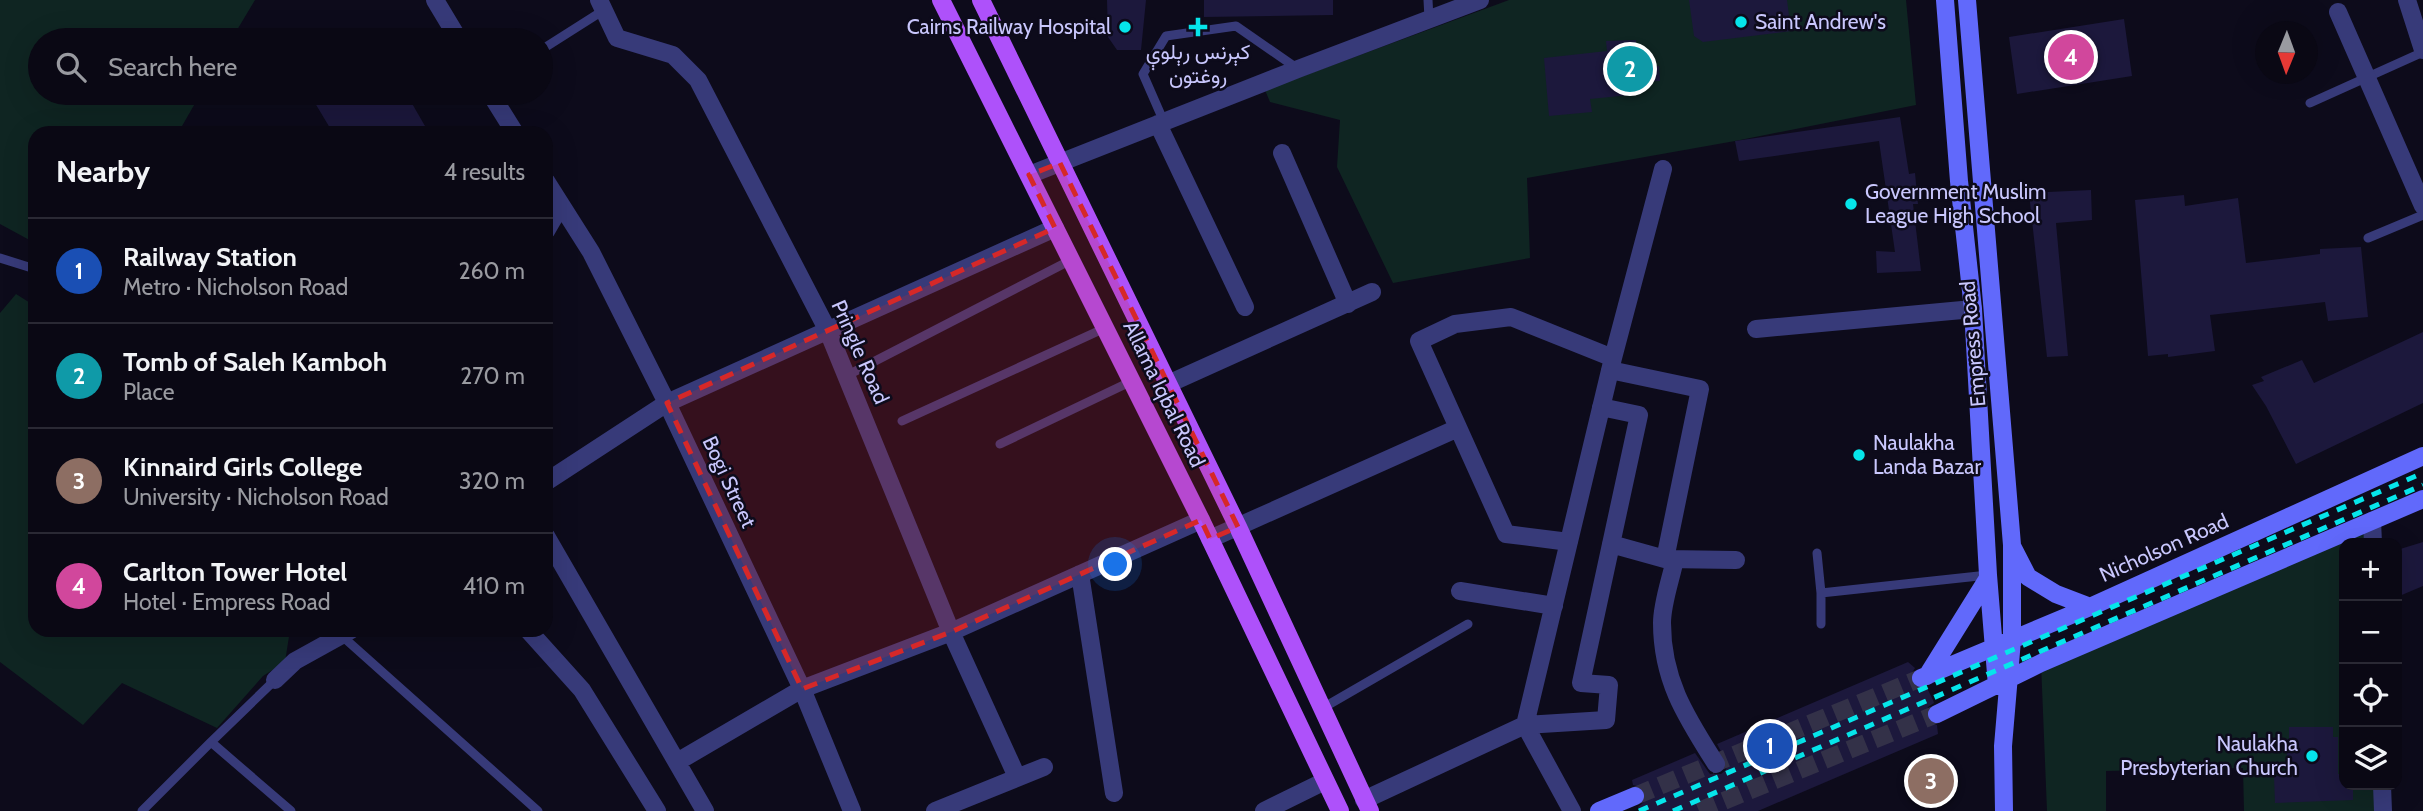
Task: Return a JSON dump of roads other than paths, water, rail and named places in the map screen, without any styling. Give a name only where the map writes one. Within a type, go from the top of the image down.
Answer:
[{"type":"main road","name":"Allama Iqbal Road","points":[[941,0],[1201,520],[1340,811]]},
{"type":"main road","name":"Allama Iqbal Road","points":[[981,0],[1238,527],[1367,805]]},
{"type":"main road","name":"Empress Road","points":[[1945,0],[1959,181],[1973,309],[1993,647],[2003,682]]},
{"type":"main road","name":"Empress Road","points":[[1967,0],[2011,545],[2012,640],[2003,682],[2004,811]]},
{"type":"main road","name":"Nicholson Road","points":[[1988,577],[1924,677],[2090,607],[2423,456]]},
{"type":"main road","points":[[1937,714],[2041,663],[2423,499]]},
{"type":"main road","points":[[2011,545],[2028,577],[2056,594],[2090,607]]},
{"type":"main road","points":[[1599,811],[1635,796]]},
{"type":"street","points":[[435,0],[452,28]]},
{"type":"street","points":[[1029,175],[1480,0]]},
{"type":"street","points":[[2407,0],[2423,51]]},
{"type":"street","name":"Pringle Road","points":[[601,5],[617,38],[673,55],[698,80],[828,331],[951,632],[1017,776]]},
{"type":"street","points":[[2338,12],[2423,206]]},
{"type":"street","points":[[497,105],[510,126]]},
{"type":"street","points":[[1161,123],[1245,307]]},
{"type":"street","points":[[1282,153],[1348,304]]},
{"type":"street","points":[[1572,811],[1525,725],[1601,407],[1663,169]]},
{"type":"street","name":"Bogi Street","points":[[553,192],[591,251],[667,403],[802,689],[852,811]]},
{"type":"street","points":[[553,219],[561,205]]},
{"type":"street","points":[[553,477],[667,403],[1055,228]]},
{"type":"street","points":[[1168,384],[1373,292]]},
{"type":"street","points":[[1756,328],[1973,309]]},
{"type":"street","points":[[1569,542],[1506,534],[1419,341],[1455,324],[1511,317],[1612,364],[1700,389],[1670,559],[1662,622],[1666,665],[1680,706],[1716,764]]},
{"type":"street","points":[[1367,805],[1525,725],[1606,720],[1609,685],[1581,683],[1639,415],[1601,407]]},
{"type":"street","points":[[1210,539],[1458,428]]},
{"type":"street","points":[[677,762],[802,689],[951,632],[1201,520]]},
{"type":"street","points":[[2372,521],[2373,538]]},
{"type":"street","points":[[1611,544],[1670,559],[1736,560]]},
{"type":"street","points":[[553,548],[705,811]]},
{"type":"street","points":[[1080,574],[1114,793]]},
{"type":"street","points":[[1460,591],[1554,606]]},
{"type":"street","points":[[275,680],[296,661],[340,637]]},
{"type":"street","points":[[534,637],[582,690],[657,811]]},
{"type":"street","points":[[935,811],[1044,767]]},
{"type":"street","points":[[1264,811],[1325,781]]},
{"type":"street","points":[[2382,790],[2383,811]]},
{"type":"lane","points":[[1428,0],[1429,19]]},
{"type":"lane","points":[[553,41],[601,5]]},
{"type":"lane","points":[[1161,123],[1143,74],[1166,36],[1236,26],[1298,69]]},
{"type":"lane","points":[[2310,103],[2423,51]]},
{"type":"lane","points":[[2368,239],[2423,215]]},
{"type":"lane","points":[[0,258],[28,268]]},
{"type":"lane","points":[[848,375],[1072,260]]},
{"type":"lane","points":[[902,421],[1105,328]]},
{"type":"lane","points":[[1000,444],[1132,381]]},
{"type":"lane","points":[[1817,553],[1821,624]]},
{"type":"lane","points":[[1821,593],[1988,577]]},
{"type":"lane","points":[[1321,709],[1468,624]]},
{"type":"lane","points":[[351,637],[538,811]]},
{"type":"lane","points":[[142,811],[275,680]]},
{"type":"lane","points":[[211,742],[291,811]]},
{"type":"tunnel","points":[[1635,796],[1921,678]]},
{"type":"tunnel","points":[[1699,811],[1937,714]]},
{"type":"railway","points":[[1639,811],[2423,473]]},
{"type":"railway","points":[[1673,811],[2423,485]]},
{"type":"place","name":"Saint Andrew's","points":[[1741,22]]},
{"type":"place","name":"Cairns Railway Hospital","points":[[1125,27]]},
{"type":"place","name":"کېرنس رېلوې روغتون","points":[[1198,27]]},
{"type":"place","name":"Carlton Tower Hotel","points":[[2071,57]]},
{"type":"place","name":"Tomb of Saleh Kamboh","points":[[1630,69]]},
{"type":"place","name":"Government Muslim League High School","points":[[1851,204]]},
{"type":"place","name":"Naulakha Landa Bazar","points":[[1859,455]]},
{"type":"place","name":"Railway Station","points":[[1770,746]]},
{"type":"place","name":"Naulakha Presbyterian Church","points":[[2312,756]]},
{"type":"place","name":"Kinnaird Girls College","points":[[1931,781]]}]
